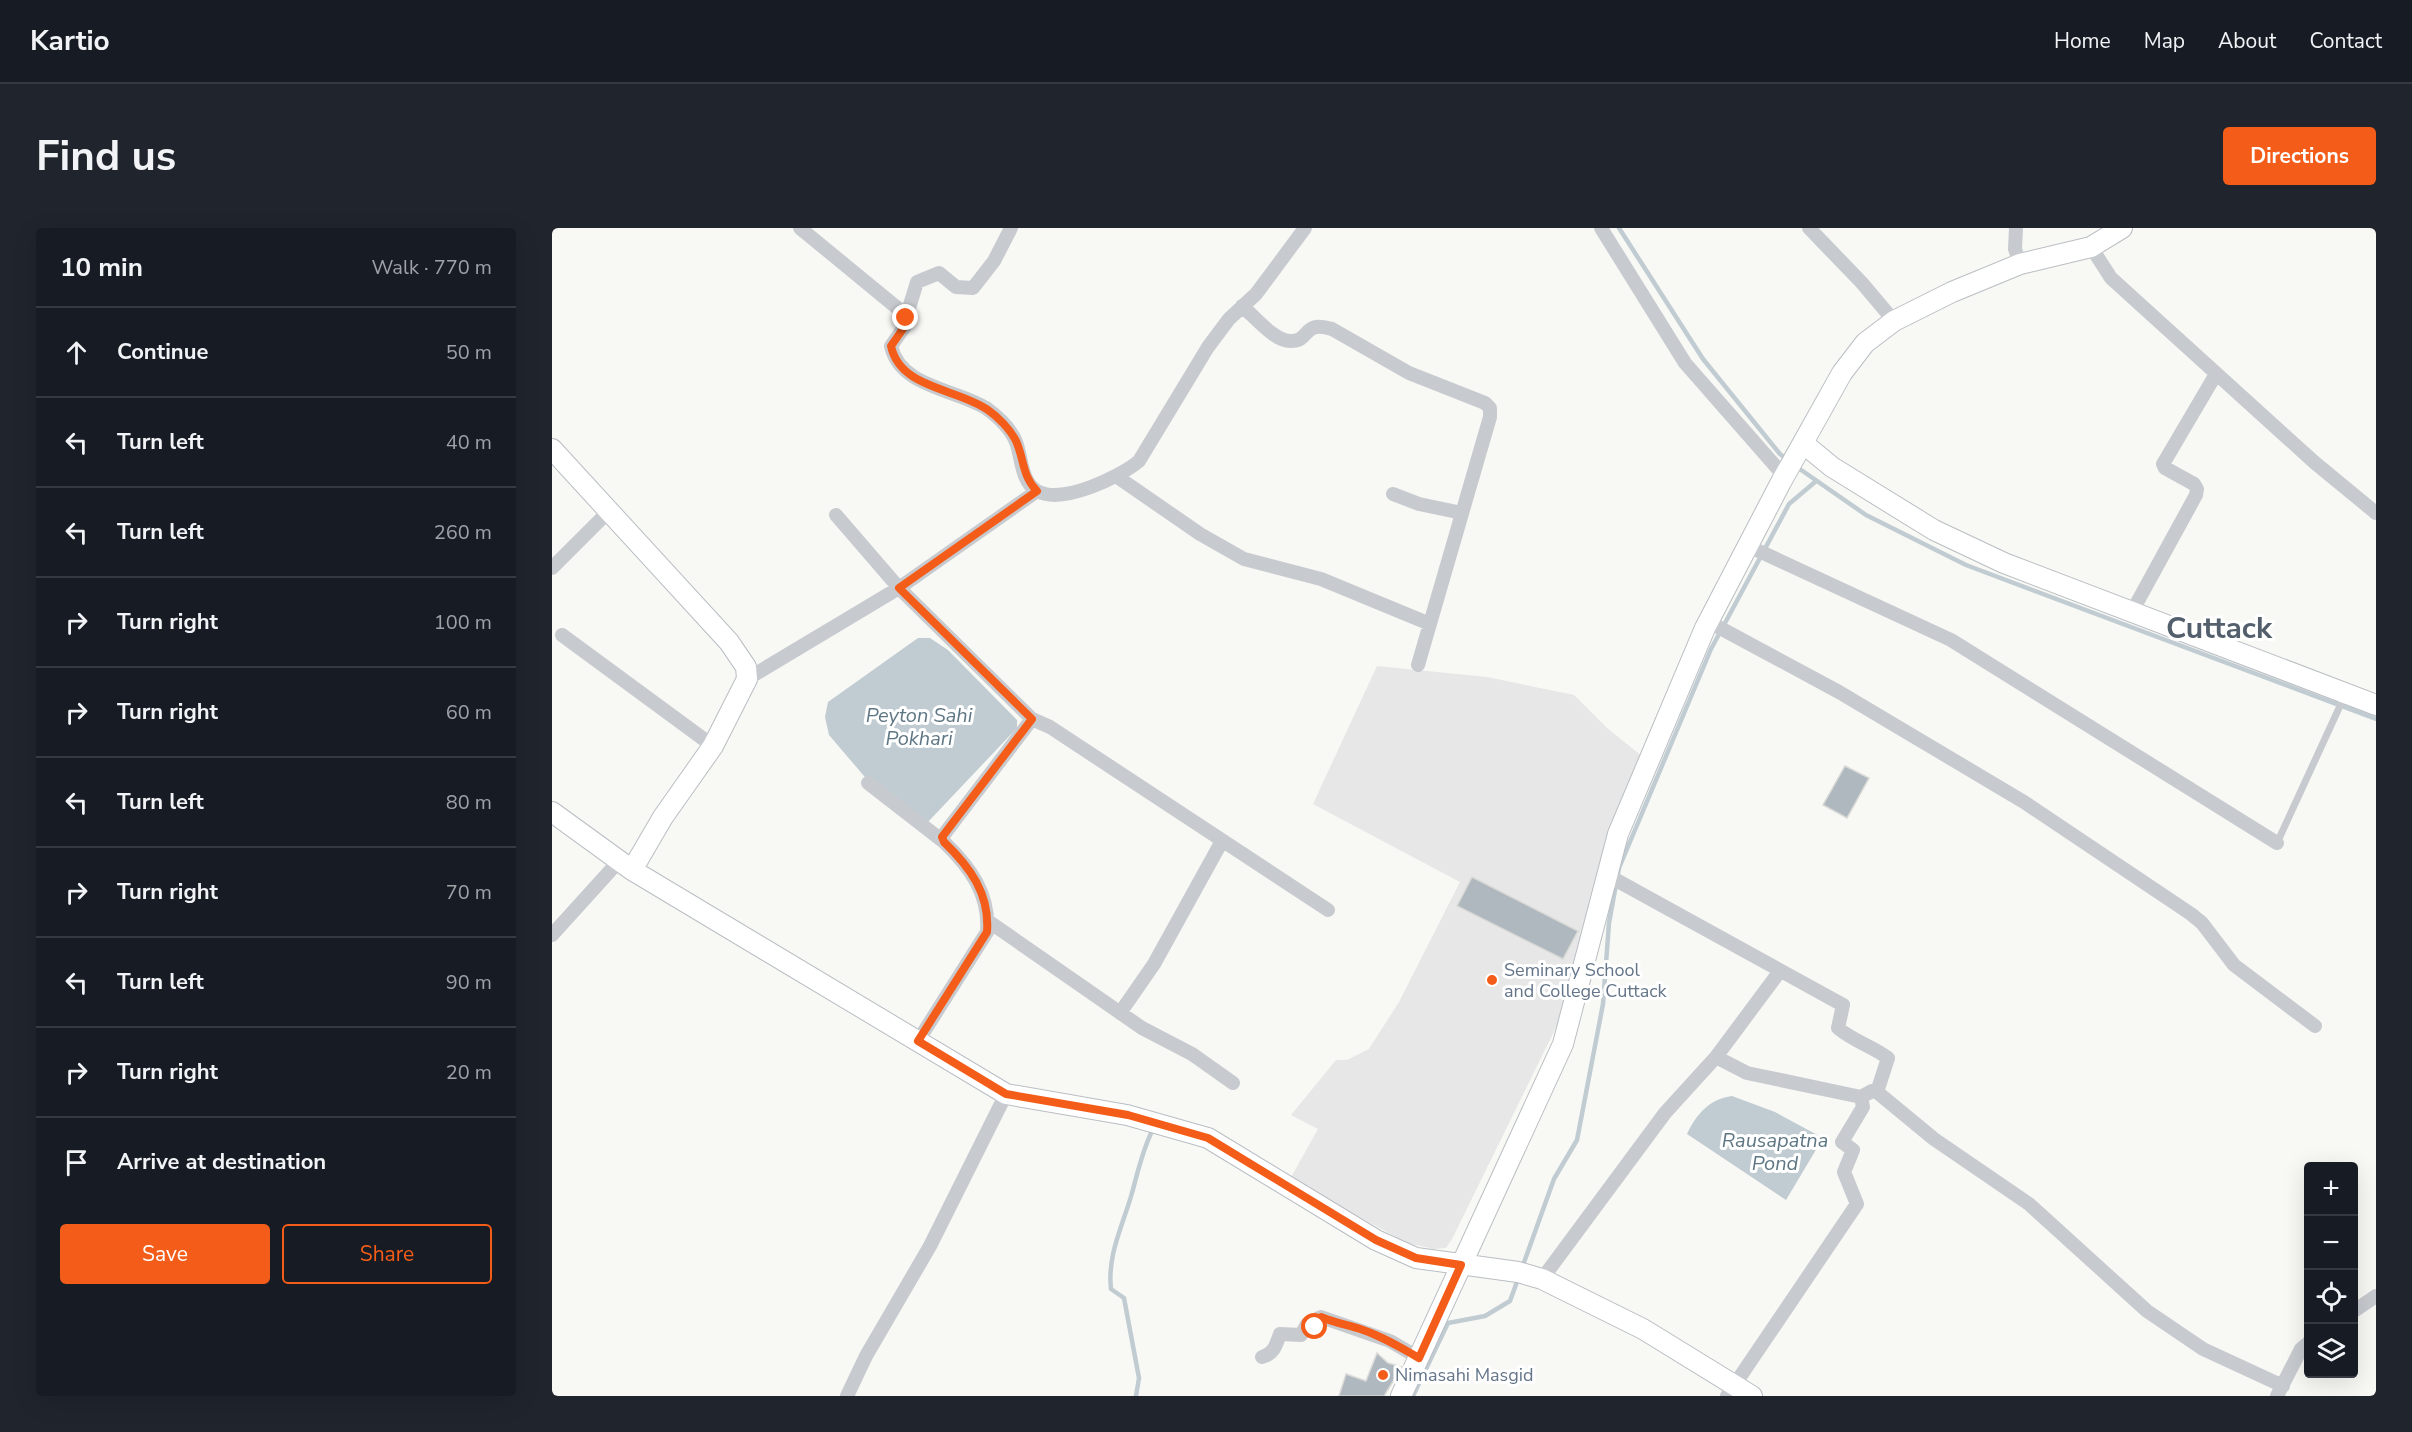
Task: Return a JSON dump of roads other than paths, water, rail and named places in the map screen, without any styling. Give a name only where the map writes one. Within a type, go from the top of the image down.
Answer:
[{"type":"street","points":[[800,228],[901,311],[906,318]]},
{"type":"street","points":[[1011,228],[994,261],[973,288],[956,287],[939,273],[916,282],[905,326],[891,346],[894,358],[911,376],[964,397],[987,409],[1002,421],[1016,441],[1028,482],[1037,491]]},
{"type":"street","points":[[747,679],[899,588],[1037,491],[1066,493],[1087,488],[1116,476],[1139,461],[1208,347],[1229,319],[1256,294],[1305,228]]},
{"type":"street","points":[[1601,228],[1685,363],[1786,473]]},
{"type":"street","points":[[1809,228],[1862,283],[1894,321]]},
{"type":"street","points":[[2016,228],[2015,249],[2020,264]]},
{"type":"street","points":[[1401,1396],[1563,1044],[1618,834],[1709,622],[1786,473],[1842,374],[1865,343],[1894,321],[1952,292],[2020,264],[2091,248],[2122,228]]},
{"type":"street","points":[[2091,248],[2111,278],[2216,374],[2376,513]]},
{"type":"street","points":[[1242,306],[1290,342],[1298,339],[1313,327],[1325,327],[1409,373],[1485,403],[1490,408],[1490,417],[1418,665]]},
{"type":"street","points":[[2133,610],[2196,495],[2197,489],[2194,484],[2165,468],[2163,464],[2216,374]]},
{"type":"street","points":[[1803,445],[1832,467],[1934,530],[2004,563],[2133,610],[2376,705]]},
{"type":"street","points":[[552,449],[729,642],[746,667],[747,679],[713,746],[663,817],[626,865],[552,935]]},
{"type":"street","points":[[1116,476],[1200,534],[1244,559],[1321,579],[1430,624]]},
{"type":"street","points":[[1394,494],[1419,504],[1462,513]]},
{"type":"street","points":[[552,568],[609,511]]},
{"type":"street","points":[[836,515],[899,588],[1032,719],[1050,727],[1328,910]]},
{"type":"street","points":[[1748,546],[1951,640],[2277,843]]},
{"type":"street","points":[[1709,622],[1839,692],[2034,808],[2191,914],[2202,923],[2234,965],[2315,1026]]},
{"type":"street","points":[[562,635],[713,746]]},
{"type":"street","points":[[944,842],[942,837],[1032,719]]},
{"type":"street","points":[[868,783],[944,842],[966,863],[979,883],[988,921],[987,932],[918,1041]]},
{"type":"street","points":[[552,812],[626,865],[1006,1094],[1128,1115],[1208,1138],[1376,1240],[1416,1258],[1529,1275],[1643,1329],[1730,1390],[1752,1396]]},
{"type":"street","points":[[1120,1013],[1154,964],[1222,841]]},
{"type":"street","points":[[1607,875],[1843,1005],[1838,1028],[1858,1043],[1876,1049],[1888,1058],[1877,1092]]},
{"type":"street","points":[[988,921],[1142,1028],[1192,1054],[1233,1083]]},
{"type":"street","points":[[1529,1275],[1665,1113],[1716,1057],[1780,971]]},
{"type":"street","points":[[1716,1057],[1748,1073],[1861,1097],[1872,1091],[1877,1092],[1934,1139],[2029,1204],[2147,1311],[2203,1349],[2280,1391],[2304,1346]]},
{"type":"street","points":[[847,1396],[866,1356],[930,1246],[1006,1094]]},
{"type":"street","points":[[1730,1390],[1857,1204],[1844,1172],[1853,1150],[1842,1142],[1863,1107],[1861,1097]]},
{"type":"street","points":[[2358,1308],[2376,1296]]},
{"type":"street","points":[[1262,1357],[1268,1356],[1275,1348],[1280,1334],[1302,1335],[1307,1324],[1315,1327],[1317,1319],[1321,1317],[1390,1341],[1419,1358]]},
{"type":"lane","points":[[2277,843],[2346,693]]},
{"type":"water","name":"Peyton Sahi Pokhari","points":[[918,638],[930,638],[948,650],[1017,720],[1017,728],[927,823],[870,783],[829,735],[825,717],[828,702]]},
{"type":"water","name":"Rausapatna Pond","points":[[1732,1096],[1775,1112],[1823,1138],[1786,1200],[1687,1134],[1704,1109],[1710,1104]]},
{"type":"waterway","points":[[1619,228],[1703,359],[1780,454],[1788,460]]},
{"type":"waterway","points":[[1794,465],[1866,515],[1966,565],[2376,719]]},
{"type":"waterway","points":[[1522,1268],[1554,1179],[1577,1140],[1603,1004],[1609,923],[1619,868],[1711,649],[1789,504],[1815,482]]},
{"type":"waterway","points":[[1136,1396],[1139,1378],[1124,1298],[1111,1289],[1110,1276],[1117,1240],[1152,1131]]},
{"type":"waterway","points":[[1413,1396],[1448,1323],[1485,1316],[1510,1301],[1518,1279]]},
{"type":"place","name":"Seminary School and College Cuttack","points":[[1492,980]]},
{"type":"place","name":"Nimasahi Masgid","points":[[1383,1375]]},
{"type":"district","name":"Cuttack","points":[[2219,628]]}]
